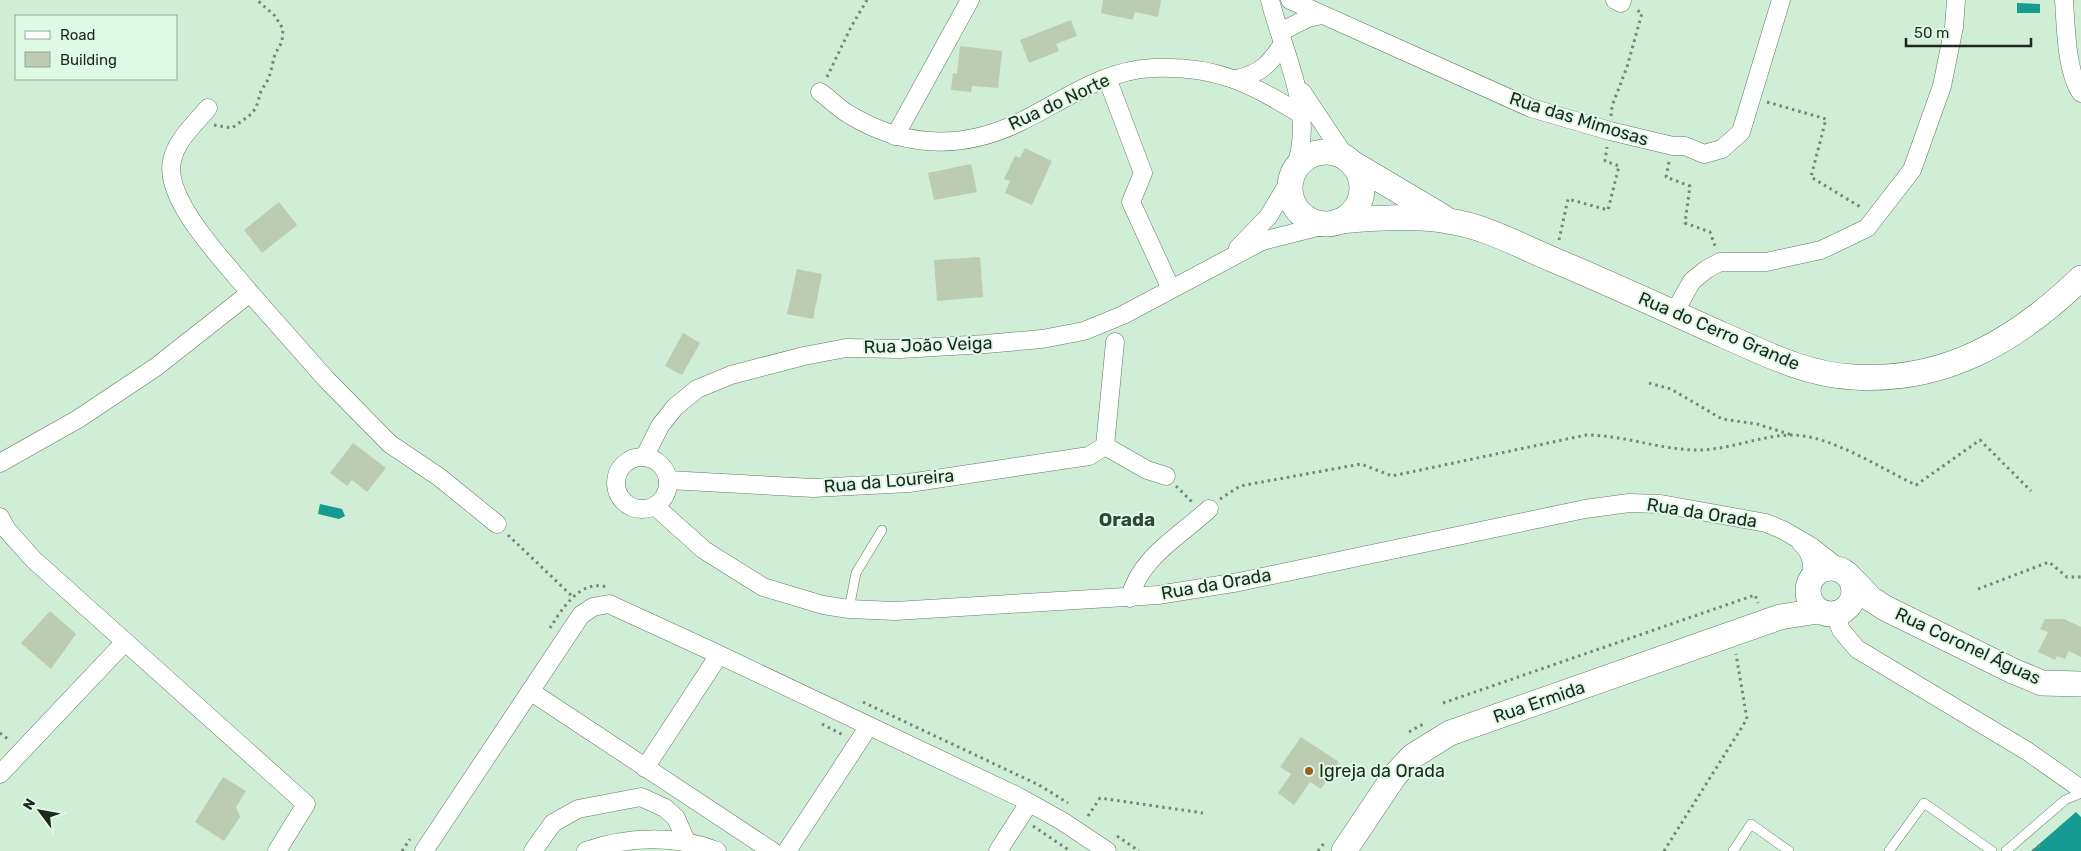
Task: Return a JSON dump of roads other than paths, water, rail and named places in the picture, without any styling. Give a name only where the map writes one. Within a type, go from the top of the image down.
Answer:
[{"type":"street","points":[[895,136],[970,0]]},
{"type":"street","points":[[1270,0],[1295,79],[1302,115],[1303,135],[1293,174],[1291,199],[1302,215],[1319,223],[1334,222]]},
{"type":"street","name":"Rua das Mimosas","points":[[1290,0],[1322,16],[1531,108],[1610,131],[1673,146],[1685,146],[1704,154],[1722,149],[1741,132],[1781,0]]},
{"type":"street","points":[[1674,313],[1692,281],[1707,269],[1722,262],[1766,262],[1821,250],[1866,228],[1912,170],[1942,86],[1954,27],[1956,0]]},
{"type":"street","points":[[2064,0],[2075,51],[2081,93]]},
{"type":"street","points":[[1237,79],[1254,75],[1264,69],[1281,38],[1308,18],[1322,16]]},
{"type":"street","name":"Rua do Norte","points":[[820,92],[850,115],[895,136],[938,144],[983,136],[1020,122],[1062,98],[1107,78],[1152,68],[1196,70],[1237,79],[1265,92],[1302,115]]},
{"type":"street","points":[[1107,78],[1143,173],[1131,202],[1171,289]]},
{"type":"street","points":[[1231,256],[1262,241],[1334,222],[1350,215],[1361,195],[1358,173],[1310,107],[1295,79]]},
{"type":"street","points":[[208,108],[178,145],[171,162],[171,177],[174,190],[186,210],[250,293],[326,379],[390,444],[439,477],[497,524]]},
{"type":"street","points":[[1231,256],[1268,217],[1302,160],[1318,153],[1335,153],[1349,160],[1449,221]]},
{"type":"street","name":"Rua do Cerro Grande","points":[[1334,222],[1414,217],[1449,221],[1482,230],[1809,370],[1851,378],[1885,377],[1924,372],[1973,357],[2013,335],[2050,308],[2081,278]]},
{"type":"street","name":"Rua João Veiga","points":[[645,456],[660,426],[675,407],[697,389],[732,375],[804,356],[846,348],[901,349],[1042,339],[1084,331],[1123,315],[1231,256]]},
{"type":"street","points":[[0,462],[78,419],[156,368],[250,293]]},
{"type":"street","points":[[1115,342],[1105,446],[1147,470],[1166,476]]},
{"type":"street","name":"Rua da Loureira","points":[[668,480],[813,488],[909,483],[1089,456],[1105,446]]},
{"type":"street","points":[[645,456],[658,462],[667,473],[668,480],[666,495],[655,506],[640,509],[626,504],[621,498],[616,484],[617,476],[624,464],[630,459],[645,456]]},
{"type":"street","name":"Rua da Orada","points":[[655,506],[704,550],[763,588],[823,605],[849,609],[896,611],[1130,598],[1239,582],[1585,509],[1629,503],[1661,504],[1766,524],[1783,530],[1812,547],[1844,572]]},
{"type":"street","points":[[1130,598],[1133,582],[1144,566],[1206,512]]},
{"type":"street","points":[[0,517],[7,530],[34,560],[124,643],[306,804],[277,851]]},
{"type":"street","points":[[1795,538],[1807,548],[1812,562],[1809,599],[1834,611],[1841,630],[1852,644],[2027,751],[2081,791]]},
{"type":"street","points":[[1771,614],[1799,602],[1816,573],[1828,568],[1844,572],[1871,598],[1885,608]]},
{"type":"street","points":[[1834,611],[1853,599],[1852,581],[1844,572]]},
{"type":"street","points":[[424,851],[581,616],[593,607],[609,604],[1030,803],[1107,851]]},
{"type":"street","points":[[1771,614],[1834,611],[1867,605],[1885,608]]},
{"type":"street","name":"Rua Coronel Águas","points":[[1885,608],[2013,671],[2042,682],[2081,684]]},
{"type":"street","name":"Rua Ermida","points":[[1344,851],[1395,775],[1413,756],[1450,733],[1731,634],[1771,614]]},
{"type":"street","points":[[0,774],[124,643]]},
{"type":"street","points":[[644,768],[720,655]]},
{"type":"street","points":[[530,691],[772,851]]},
{"type":"street","points":[[787,851],[869,726]]},
{"type":"street","points":[[533,851],[552,824],[578,809],[641,798],[665,808],[676,818],[686,843]]},
{"type":"street","points":[[998,851],[1030,803]]},
{"type":"street","points":[[586,851],[626,841],[655,840],[686,843],[717,851]]},
{"type":"lane","points":[[849,609],[856,573],[882,530]]},
{"type":"lane","points":[[2006,851],[2065,800],[2081,791]]},
{"type":"lane","points":[[1889,851],[1924,803],[1992,851]]},
{"type":"lane","points":[[1733,851],[1751,824],[1789,851]]},
{"type":"water","points":[[2017,3],[2040,4],[2040,13],[2017,13]]},
{"type":"water","points":[[320,504],[342,509],[345,516],[339,519],[318,514]]},
{"type":"water","points":[[2076,812],[2081,817],[2081,851],[2031,851]]},
{"type":"place","name":"Igreja da Orada","points":[[1309,771]]},
{"type":"district","name":"Orada","points":[[1127,519]]}]
